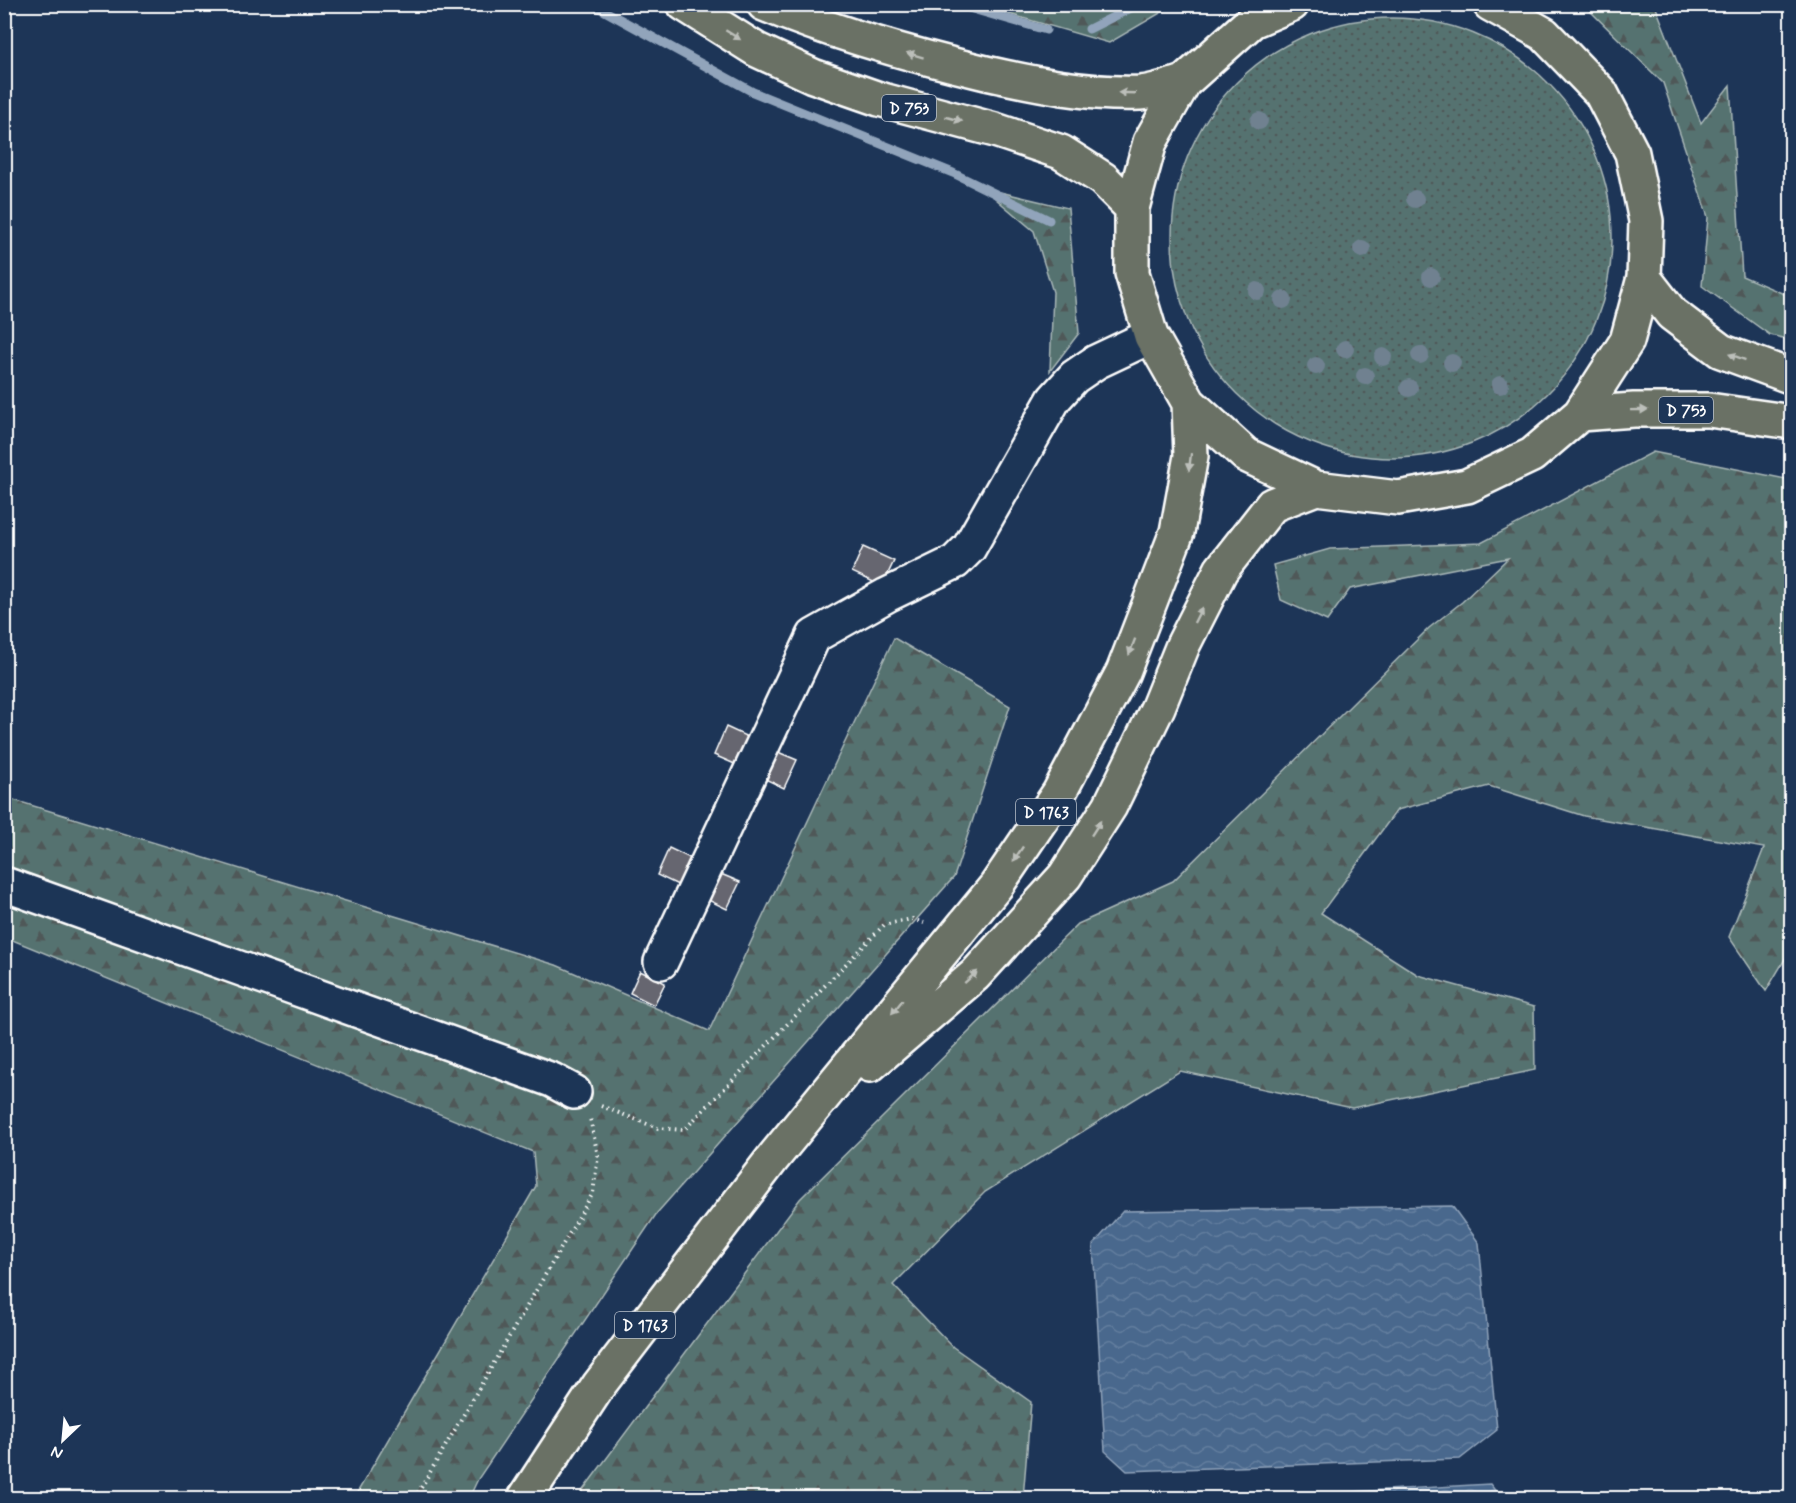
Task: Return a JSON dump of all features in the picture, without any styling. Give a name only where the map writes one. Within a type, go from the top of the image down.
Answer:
[{"type":"main road","name":"D 753","points":[[684,4],[757,50],[813,76],[879,99],[995,130],[1061,152],[1103,179],[1132,208]]},
{"type":"main road","points":[[764,4],[811,24],[927,59],[1017,79],[1089,92],[1142,93],[1184,82]]},
{"type":"main road","points":[[1292,4],[1252,21],[1184,82],[1150,142],[1132,208],[1132,273],[1151,336],[1189,403],[1246,455],[1316,488],[1398,498],[1467,486],[1532,455],[1580,414],[1627,341],[1644,278],[1646,221],[1632,153],[1600,93],[1539,19],[1490,4]]},
{"type":"main road","points":[[1644,278],[1672,314],[1721,351],[1791,377]]},
{"type":"main road","name":"D 1763","points":[[525,1498],[599,1385],[773,1158],[996,886],[1059,793],[1123,672],[1177,532],[1191,456],[1189,403]]},
{"type":"main road","name":"D 753","points":[[1580,414],[1634,410],[1709,410],[1791,422]]},
{"type":"main road","name":"D 1763","points":[[773,1158],[879,1057],[975,975],[1065,876],[1110,806],[1158,707],[1183,645],[1221,570],[1272,505],[1316,488]]},
{"type":"street","points":[[661,962],[814,636],[887,595],[956,562],[969,548],[1054,399],[1074,377],[1096,362],[1151,336]]},
{"type":"street","points":[[4,884],[552,1080],[574,1092]]},
{"type":"path","points":[[574,1092],[609,1110],[658,1128],[684,1130],[884,925],[912,919],[956,935]]},
{"type":"path","points":[[415,1498],[593,1193],[598,1156],[590,1119],[574,1092]]},
{"type":"green space","points":[[978,5],[1174,5],[1109,43]]},
{"type":"green space","points":[[1584,5],[1655,5],[1701,123],[1730,85],[1742,276],[1791,297],[1791,340],[1770,335],[1702,286],[1708,217],[1663,83]]},
{"type":"green space","points":[[1392,18],[1435,22],[1476,34],[1514,55],[1548,82],[1575,116],[1596,154],[1608,195],[1612,238],[1608,281],[1596,322],[1575,360],[1548,394],[1514,421],[1476,442],[1435,454],[1392,458],[1349,454],[1308,442],[1270,421],[1236,394],[1209,360],[1188,322],[1176,281],[1172,238],[1176,195],[1188,154],[1209,116],[1236,82],[1270,55],[1308,34],[1349,22]]},
{"type":"green space","points":[[983,188],[1068,208],[1079,333],[1050,371],[1053,292],[1034,231]]},
{"type":"green space","points":[[1653,452],[1791,480],[1791,949],[1766,991],[1729,937],[1764,848],[1584,816],[1489,786],[1397,810],[1321,913],[1418,975],[1534,1007],[1535,1070],[1352,1108],[1180,1071],[985,1192],[893,1285],[953,1347],[1031,1402],[1023,1498],[577,1498],[800,1199],[1078,924],[1173,881],[1429,628],[1462,602],[1508,558],[1350,589],[1327,621],[1281,600],[1273,565],[1330,549],[1481,543]]},
{"type":"green space","points":[[894,638],[1010,706],[954,877],[657,1213],[478,1479],[469,1498],[354,1498],[536,1186],[533,1152],[5,937],[4,797],[556,965],[709,1031]]},
{"type":"water","points":[[1452,1206],[1479,1243],[1497,1430],[1460,1459],[1127,1471],[1105,1451],[1093,1245],[1123,1211]]},
{"type":"water","points":[[1490,1484],[1501,1498],[1247,1498]]},
{"type":"building","points":[[863,547],[894,561],[882,586],[852,572]]},
{"type":"building","points":[[726,727],[750,738],[737,765],[714,755]]},
{"type":"building","points":[[773,750],[797,760],[784,788],[761,777]]},
{"type":"building","points":[[669,848],[692,859],[680,886],[657,875]]},
{"type":"building","points":[[716,872],[740,882],[727,909],[704,898]]},
{"type":"building","points":[[640,971],[665,983],[654,1005],[630,993]]},
{"type":"waterway","points":[[592,4],[753,92],[953,173],[1049,220]]},
{"type":"waterway","points":[[955,4],[1046,30]]},
{"type":"waterway","points":[[1089,29],[1139,4]]}]
